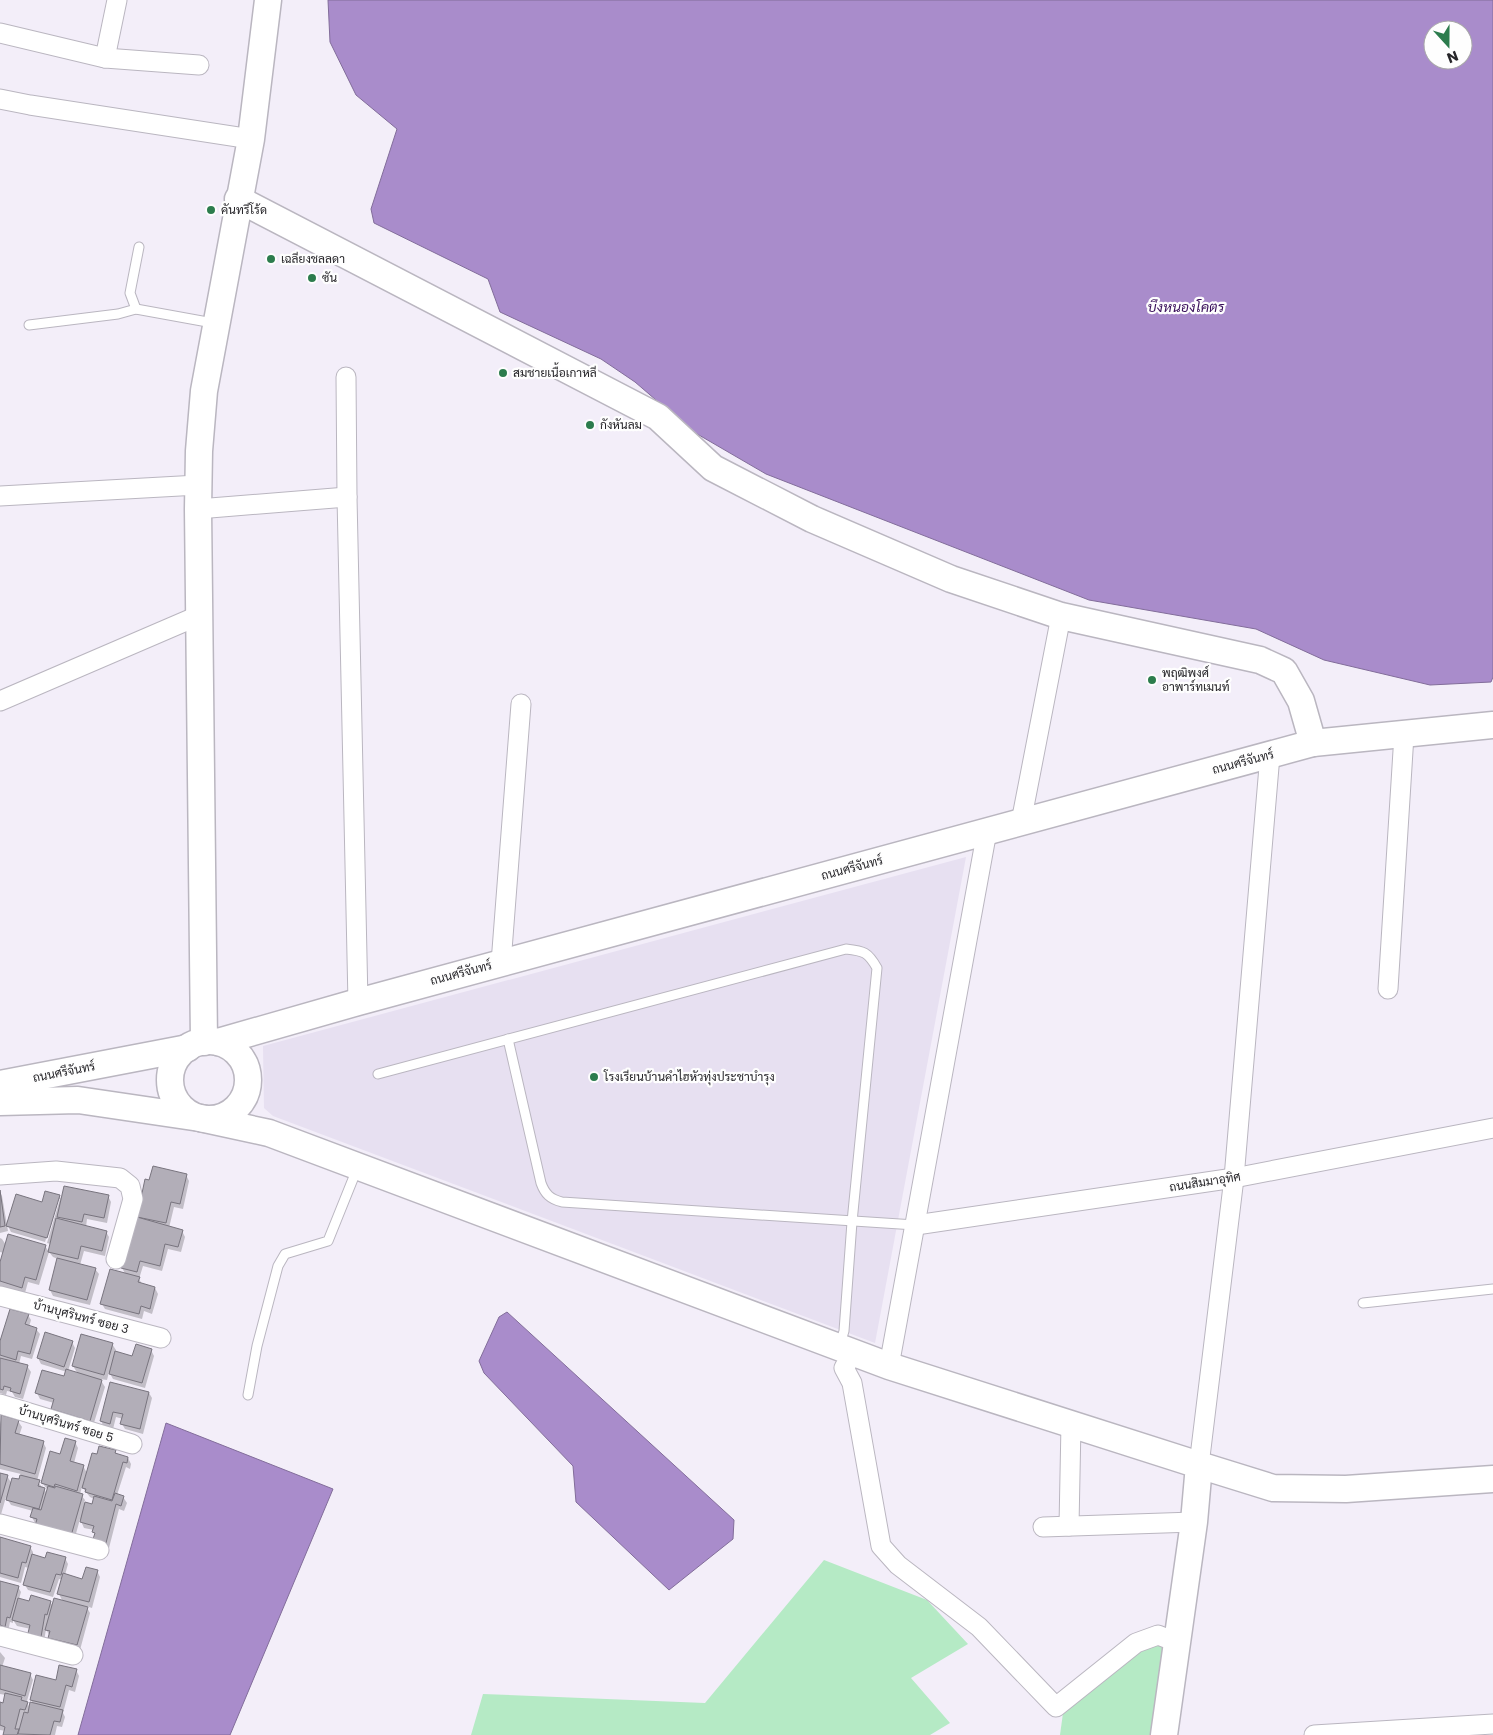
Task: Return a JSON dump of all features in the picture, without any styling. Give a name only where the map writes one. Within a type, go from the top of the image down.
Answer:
[{"type":"street","points":[[105,58],[117,0]]},
{"type":"street","points":[[203,1044],[199,451],[204,391],[238,199],[251,139],[268,0]]},
{"type":"street","points":[[0,33],[105,58],[199,66]]},
{"type":"street","points":[[0,99],[251,139]]},
{"type":"street","points":[[238,199],[658,417],[713,468],[812,519],[951,579],[1061,616],[1260,660],[1284,671],[1300,701],[1313,743]]},
{"type":"street","points":[[346,377],[358,1002]]},
{"type":"street","points":[[0,496],[347,497]]},
{"type":"street","points":[[0,701],[200,615]]},
{"type":"street","points":[[1021,822],[1061,616]]},
{"type":"street","points":[[501,962],[521,704]]},
{"type":"street","name":"ถนนศรีจันทร์","points":[[0,1084],[203,1044],[274,1026],[501,962],[1313,743],[1493,725]]},
{"type":"street","points":[[1388,989],[1404,735]]},
{"type":"street","points":[[1164,1735],[1194,1522],[1199,1465],[1234,1178],[1270,755]]},
{"type":"street","points":[[889,1366],[987,831]]},
{"type":"street","points":[[244,1062],[253,1042],[274,1026]]},
{"type":"street","points":[[203,1044],[233,1050],[244,1062],[248,1078],[246,1093],[241,1103],[223,1117],[212,1119],[200,1118],[188,1113],[179,1105],[172,1093],[170,1081],[172,1068],[178,1056],[203,1044]]},
{"type":"street","points":[[246,1093],[253,1114],[269,1132]]},
{"type":"street","points":[[0,1102],[78,1100],[200,1118],[269,1132],[889,1366],[1272,1488],[1346,1489],[1493,1480]]},
{"type":"street","name":"ถนนสิมมาอุทิศ","points":[[916,1225],[1234,1178],[1493,1128]]},
{"type":"street","points":[[0,1175],[56,1171],[120,1178],[130,1186],[133,1199],[116,1259]]},
{"type":"street","name":"บ้านบุศรินทร์ ซอย 3","points":[[0,1296],[161,1338]]},
{"type":"street","points":[[846,1350],[844,1368],[852,1383],[881,1546],[898,1565],[979,1626],[1056,1707],[1136,1643],[1158,1635],[1176,1642]]},
{"type":"street","name":"บ้านบุศรินทร์ ซอย 5","points":[[0,1404],[132,1444]]},
{"type":"street","points":[[1069,1526],[1072,1424]]},
{"type":"street","points":[[1043,1527],[1194,1522]]},
{"type":"street","points":[[0,1524],[99,1550]]},
{"type":"street","points":[[0,1636],[73,1655]]},
{"type":"street","points":[[1314,1735],[1493,1724]]},
{"type":"lane","points":[[136,309],[130,293],[139,247]]},
{"type":"lane","points":[[29,325],[118,314],[136,309],[216,324]]},
{"type":"lane","points":[[378,1074],[846,949],[862,951],[870,956],[877,968],[852,1222],[844,1331],[846,1350]]},
{"type":"lane","points":[[508,1039],[541,1183],[544,1192],[551,1199],[562,1202],[916,1225]]},
{"type":"lane","points":[[248,1395],[257,1346],[278,1266],[284,1254],[328,1241],[358,1166]]},
{"type":"lane","points":[[1363,1303],[1493,1289]]},
{"type":"shaded area","name":"โรงเรียนบ้านคำไฮหัวทุ่งประชาบำรุง","points":[[966,857],[875,1343],[273,1116],[264,1108],[263,1046]]},
{"type":"green space","points":[[824,1560],[927,1600],[968,1644],[911,1678],[950,1723],[930,1735],[471,1735],[483,1694],[705,1703]]},
{"type":"green space","points":[[1159,1639],[1166,1645],[1156,1735],[1060,1735],[1063,1713],[1141,1648]]},
{"type":"water","name":"บึงหนองโคตร","points":[[328,0],[1493,0],[1493,677],[1491,682],[1430,685],[1324,660],[1256,629],[1089,600],[766,474],[692,431],[635,382],[601,359],[500,312],[488,279],[374,223],[371,209],[397,129],[356,95],[330,42]]},
{"type":"water","points":[[507,1312],[734,1520],[733,1539],[669,1590],[576,1502],[573,1466],[484,1373],[479,1361],[499,1317]]},
{"type":"water","points":[[166,1423],[333,1489],[230,1735],[78,1735]]},
{"type":"building","points":[[153,1166],[187,1174],[180,1204],[171,1202],[166,1223],[137,1217],[145,1179],[149,1180]]},
{"type":"building","points":[[64,1186],[109,1195],[104,1218],[84,1214],[82,1222],[57,1217]]},
{"type":"building","points":[[0,1190],[5,1226],[0,1227]]},
{"type":"building","points":[[45,1191],[60,1195],[47,1238],[6,1226],[16,1194],[42,1202]]},
{"type":"building","points":[[137,1217],[183,1230],[178,1247],[165,1244],[160,1266],[140,1261],[137,1272],[121,1268]]},
{"type":"building","points":[[56,1218],[107,1231],[102,1251],[81,1246],[78,1259],[48,1252]]},
{"type":"building","points":[[8,1234],[46,1245],[36,1280],[25,1277],[22,1288],[0,1281],[0,1262]]},
{"type":"building","points":[[57,1258],[96,1268],[87,1300],[49,1290]]},
{"type":"building","points":[[110,1269],[140,1277],[138,1282],[155,1287],[150,1309],[141,1306],[139,1314],[100,1304]]},
{"type":"building","points":[[10,1309],[29,1314],[25,1324],[37,1328],[30,1354],[18,1351],[16,1360],[0,1355],[0,1341]]},
{"type":"building","points":[[45,1332],[73,1341],[64,1367],[37,1358]]},
{"type":"building","points":[[81,1334],[113,1343],[104,1375],[72,1366]]},
{"type":"building","points":[[136,1344],[152,1349],[142,1383],[109,1374],[115,1351],[132,1356]]},
{"type":"building","points":[[0,1358],[28,1365],[20,1394],[10,1391],[11,1388],[4,1386],[3,1390],[0,1389]]},
{"type":"building","points":[[66,1369],[102,1380],[90,1421],[51,1409],[54,1399],[35,1393],[42,1370],[64,1376]]},
{"type":"building","points":[[110,1382],[149,1392],[140,1429],[120,1424],[123,1414],[113,1412],[110,1424],[100,1421]]},
{"type":"building","points":[[1,1415],[19,1420],[15,1433],[44,1441],[35,1474],[0,1464]]},
{"type":"building","points":[[65,1438],[76,1441],[70,1461],[84,1465],[77,1491],[55,1484],[54,1487],[41,1483],[50,1451],[60,1454]]},
{"type":"building","points":[[99,1446],[116,1450],[115,1453],[128,1457],[127,1463],[123,1462],[112,1500],[85,1492],[86,1489],[82,1488],[92,1453],[97,1454]]},
{"type":"building","points":[[0,1473],[8,1475],[0,1503]]},
{"type":"building","points":[[20,1475],[40,1480],[38,1486],[45,1488],[39,1509],[6,1500],[12,1478],[19,1479]]},
{"type":"building","points":[[48,1486],[55,1488],[55,1486],[83,1494],[71,1536],[35,1526],[37,1519],[30,1517],[33,1508],[41,1510]]},
{"type":"building","points":[[115,1493],[124,1496],[121,1506],[116,1504],[106,1543],[93,1539],[95,1533],[92,1532],[94,1526],[80,1522],[85,1502],[92,1504],[94,1496],[112,1501]]},
{"type":"building","points":[[0,1537],[31,1546],[26,1563],[22,1562],[18,1578],[0,1573]]},
{"type":"building","points":[[47,1552],[66,1557],[61,1575],[56,1574],[50,1592],[23,1585],[32,1554],[45,1558]]},
{"type":"building","points":[[86,1567],[98,1570],[89,1602],[57,1594],[63,1573],[82,1579]]},
{"type":"building","points":[[0,1581],[19,1586],[10,1618],[7,1617],[5,1627],[0,1625]]},
{"type":"building","points":[[31,1595],[51,1601],[47,1615],[45,1614],[41,1637],[28,1633],[30,1625],[12,1620],[18,1598],[29,1601]]},
{"type":"building","points":[[54,1598],[88,1607],[77,1645],[48,1638],[50,1631],[45,1630]]},
{"type":"building","points":[[0,1665],[31,1673],[25,1696],[0,1689]]},
{"type":"building","points":[[59,1665],[77,1669],[72,1687],[66,1685],[60,1707],[30,1700],[36,1675],[56,1680]]},
{"type":"building","points":[[5,1693],[22,1697],[21,1700],[28,1702],[25,1710],[20,1709],[15,1729],[19,1729],[17,1735],[3,1735],[5,1727],[0,1725],[0,1702],[3,1703]]},
{"type":"building","points":[[30,1702],[63,1710],[60,1722],[54,1721],[50,1735],[18,1734],[24,1712],[28,1713]]},
{"type":"place","name":"คันทรีโร้ด","points":[[211,210]]},
{"type":"place","name":"เฉลียงชลลดา","points":[[271,259]]},
{"type":"place","name":"ซัน","points":[[312,278]]},
{"type":"place","name":"สมชายเนื้อเกาหลี","points":[[503,373]]},
{"type":"place","name":"กังหันลม","points":[[590,425]]},
{"type":"place","name":"พฤฒิพงศ์ อาพาร์ทเมนท์","points":[[1152,680]]},
{"type":"place","name":"โรงเรียนบ้านคำไฮหัวทุ่งประชาบำรุง","points":[[594,1077]]}]
